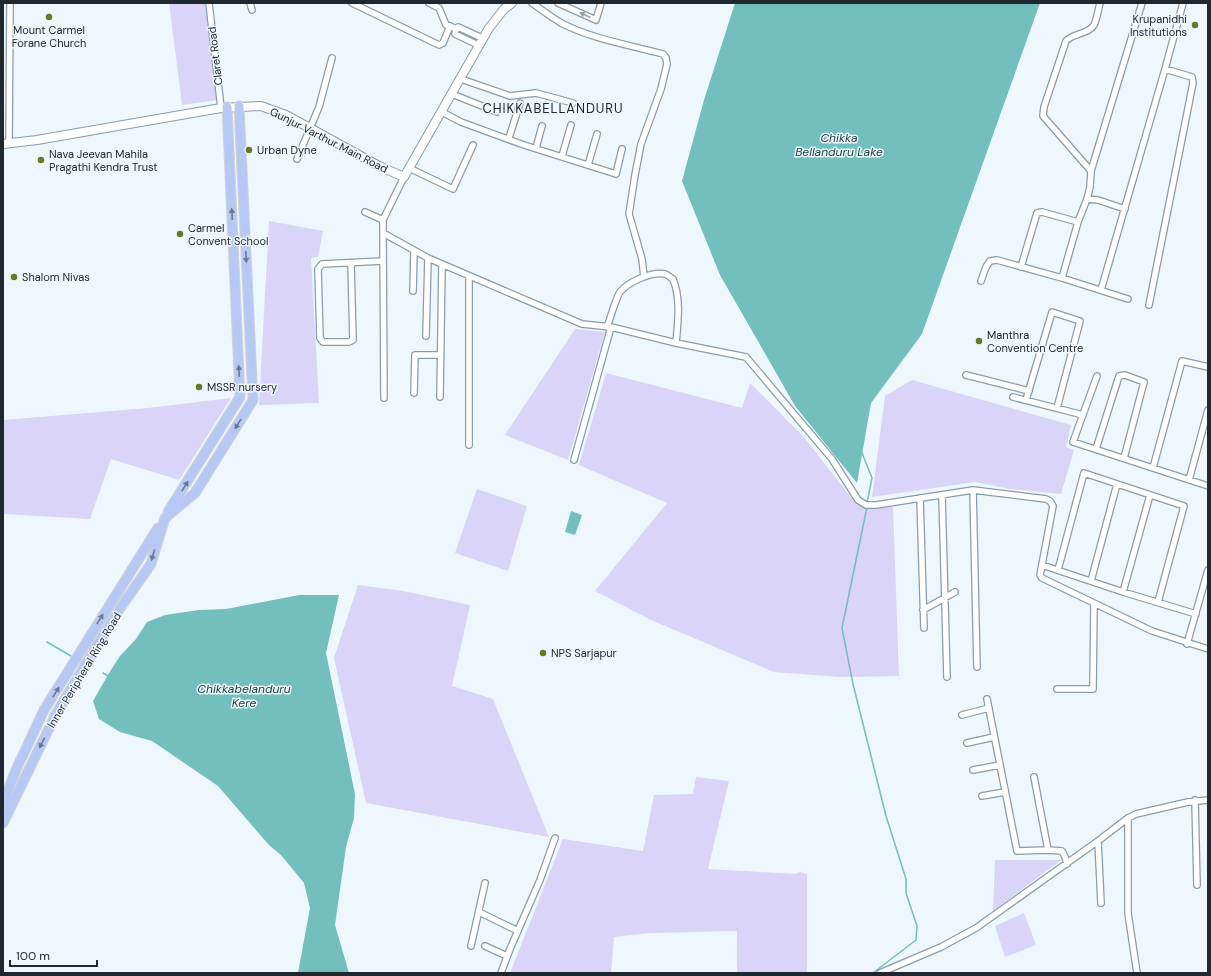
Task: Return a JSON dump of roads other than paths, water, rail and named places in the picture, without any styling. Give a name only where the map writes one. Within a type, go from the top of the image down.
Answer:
[{"type":"main road","points":[[404,177],[461,79],[480,42],[489,28],[509,4]]},
{"type":"main road","name":"Inner Peripheral Ring Road","points":[[3,823],[57,712],[116,614],[151,564],[164,518],[195,493],[254,400],[239,106]]},
{"type":"main road","name":"Gunjur Varthur Main Road","points":[[6,144],[224,108],[261,106],[274,110],[379,166],[404,177]]},
{"type":"main road","name":"Inner Peripheral Ring Road","points":[[3,803],[16,770],[44,710],[240,397],[224,108]]},
{"type":"street","points":[[6,144],[10,3]]},
{"type":"street","name":"Claret Road","points":[[209,3],[224,108]]},
{"type":"street","points":[[250,3],[252,10]]},
{"type":"street","points":[[352,3],[437,44],[442,43],[453,28]]},
{"type":"street","points":[[430,3],[439,8],[446,25],[453,28],[455,34],[480,42]]},
{"type":"street","points":[[532,3],[562,23],[580,31],[614,42],[662,54],[666,58],[667,64],[661,89],[641,144],[629,214],[642,259],[644,276]]},
{"type":"street","points":[[558,3],[596,20],[600,3]]},
{"type":"street","points":[[1091,171],[1043,116],[1044,107],[1066,41],[1093,26],[1100,3]]},
{"type":"street","points":[[1062,278],[1084,203],[1087,199],[1090,187],[1091,171],[1142,3]]},
{"type":"street","points":[[1101,290],[1183,3]]},
{"type":"street","points":[[297,159],[319,107],[332,58]]},
{"type":"street","points":[[1149,305],[1193,83],[1192,77],[1165,69]]},
{"type":"street","points":[[461,79],[510,96],[536,93],[573,103]]},
{"type":"street","points":[[452,94],[497,112]]},
{"type":"street","points":[[509,138],[520,103]]},
{"type":"street","points":[[442,112],[461,122],[616,174],[622,149]]},
{"type":"street","points":[[562,156],[571,125]]},
{"type":"street","points":[[536,148],[542,126]]},
{"type":"street","points":[[588,165],[597,134]]},
{"type":"street","points":[[409,168],[453,189],[473,146]]},
{"type":"street","points":[[384,398],[383,220],[404,177]]},
{"type":"street","points":[[1087,199],[1098,200],[1125,209]]},
{"type":"street","points":[[365,212],[383,220]]},
{"type":"street","points":[[1021,267],[1037,213],[1042,212],[1078,222]]},
{"type":"street","points":[[383,233],[414,252],[582,324],[609,327],[676,343],[746,357],[832,459],[858,500],[866,504],[876,504],[974,490],[1046,499],[1050,501],[1054,506],[1040,575],[1042,578],[1152,631],[1187,644],[1208,649]]},
{"type":"street","points":[[413,291],[414,252]]},
{"type":"street","points":[[426,336],[428,258]]},
{"type":"street","points":[[981,281],[990,261],[997,260],[1062,278],[1128,299]]},
{"type":"street","points":[[351,262],[353,340],[349,342],[323,342],[320,338],[318,269],[322,264],[351,262],[383,261]]},
{"type":"street","points":[[440,397],[442,264]]},
{"type":"street","points":[[574,460],[609,327],[620,293],[626,287],[644,276],[655,274],[665,274],[673,279],[677,290],[678,317],[676,343]]},
{"type":"street","points":[[469,276],[469,445]]},
{"type":"street","points":[[1026,400],[1052,312],[1080,321],[1057,408]]},
{"type":"street","points":[[414,392],[415,355],[440,355]]},
{"type":"street","points":[[1153,468],[1182,361],[1208,367]]},
{"type":"street","points":[[966,375],[1029,391]]},
{"type":"street","points":[[1096,449],[1119,376],[1125,375],[1144,382],[1124,458]]},
{"type":"street","points":[[1097,376],[1073,442],[1208,486]]},
{"type":"street","points":[[1013,397],[1084,415]]},
{"type":"street","points":[[1189,480],[1208,410]]},
{"type":"street","points":[[1058,570],[1084,473],[1184,506],[1158,602]]},
{"type":"street","points":[[1091,581],[1117,484]]},
{"type":"street","points":[[974,490],[977,667]]},
{"type":"street","points":[[942,495],[948,677]]},
{"type":"street","points":[[1123,592],[1150,495]]},
{"type":"street","points":[[920,498],[924,628]]},
{"type":"street","points":[[1042,565],[1196,614]]},
{"type":"street","points":[[1187,644],[1208,570]]},
{"type":"street","points":[[923,610],[955,592]]},
{"type":"street","points":[[1057,689],[1093,689],[1094,604]]},
{"type":"street","points":[[987,699],[1017,851],[1062,851],[1067,864]]},
{"type":"street","points":[[962,715],[989,708]]},
{"type":"street","points":[[967,743],[994,737]]},
{"type":"street","points":[[973,770],[1000,765]]},
{"type":"street","points":[[1034,777],[1048,850]]},
{"type":"street","points":[[982,796],[1005,792]]},
{"type":"street","points":[[880,973],[941,947],[976,928],[1067,864],[1128,818],[1136,814],[1195,800],[1208,800]]},
{"type":"street","points":[[1195,800],[1197,885]]},
{"type":"street","points":[[1128,818],[1128,913],[1137,973]]},
{"type":"street","points":[[501,973],[540,880],[555,838]]},
{"type":"street","points":[[1098,841],[1101,903]]},
{"type":"street","points":[[472,946],[485,883]]},
{"type":"street","points":[[478,912],[518,931]]},
{"type":"street","points":[[485,946],[507,956]]},
{"type":"water","name":"Chikka Bellanduru Lake","points":[[735,3],[1040,3],[922,334],[871,403],[857,483],[795,406],[720,275],[682,181],[704,100]]},
{"type":"water","points":[[571,511],[582,515],[575,535],[565,532]]},
{"type":"water","name":"Chikkabelanduru Kere","points":[[299,595],[339,595],[326,653],[355,794],[354,818],[346,847],[335,925],[349,973],[298,973],[310,908],[304,883],[281,855],[269,845],[218,786],[152,741],[120,732],[99,719],[93,701],[120,656],[136,639],[147,622],[165,615],[199,610],[226,609]]},
{"type":"waterway","points":[[862,453],[872,478],[867,503]]},
{"type":"waterway","points":[[867,507],[842,628],[853,684],[886,816],[906,879],[906,893],[917,926],[916,940],[873,973]]},
{"type":"waterway","points":[[47,642],[71,656]]},
{"type":"waterway","points":[[103,673],[108,676]]},
{"type":"place","name":"Mount Carmel Forane Church","points":[[49,17]]},
{"type":"place","name":"Krupanidhi Institutions","points":[[1195,25]]},
{"type":"place","name":"Urban Dyne","points":[[249,150]]},
{"type":"place","name":"Nava Jeevan Mahila Pragathi Kendra Trust","points":[[41,160]]},
{"type":"place","name":"Carmel Convent School","points":[[180,234]]},
{"type":"place","name":"Shalom Nivas","points":[[14,277]]},
{"type":"place","name":"Manthra Convention Centre","points":[[979,341]]},
{"type":"place","name":"MSSR nursery","points":[[199,387]]},
{"type":"place","name":"NPS Sarjapur","points":[[543,653]]},
{"type":"district","name":"CHIKKABELLANDURU","points":[[553,108]]}]
